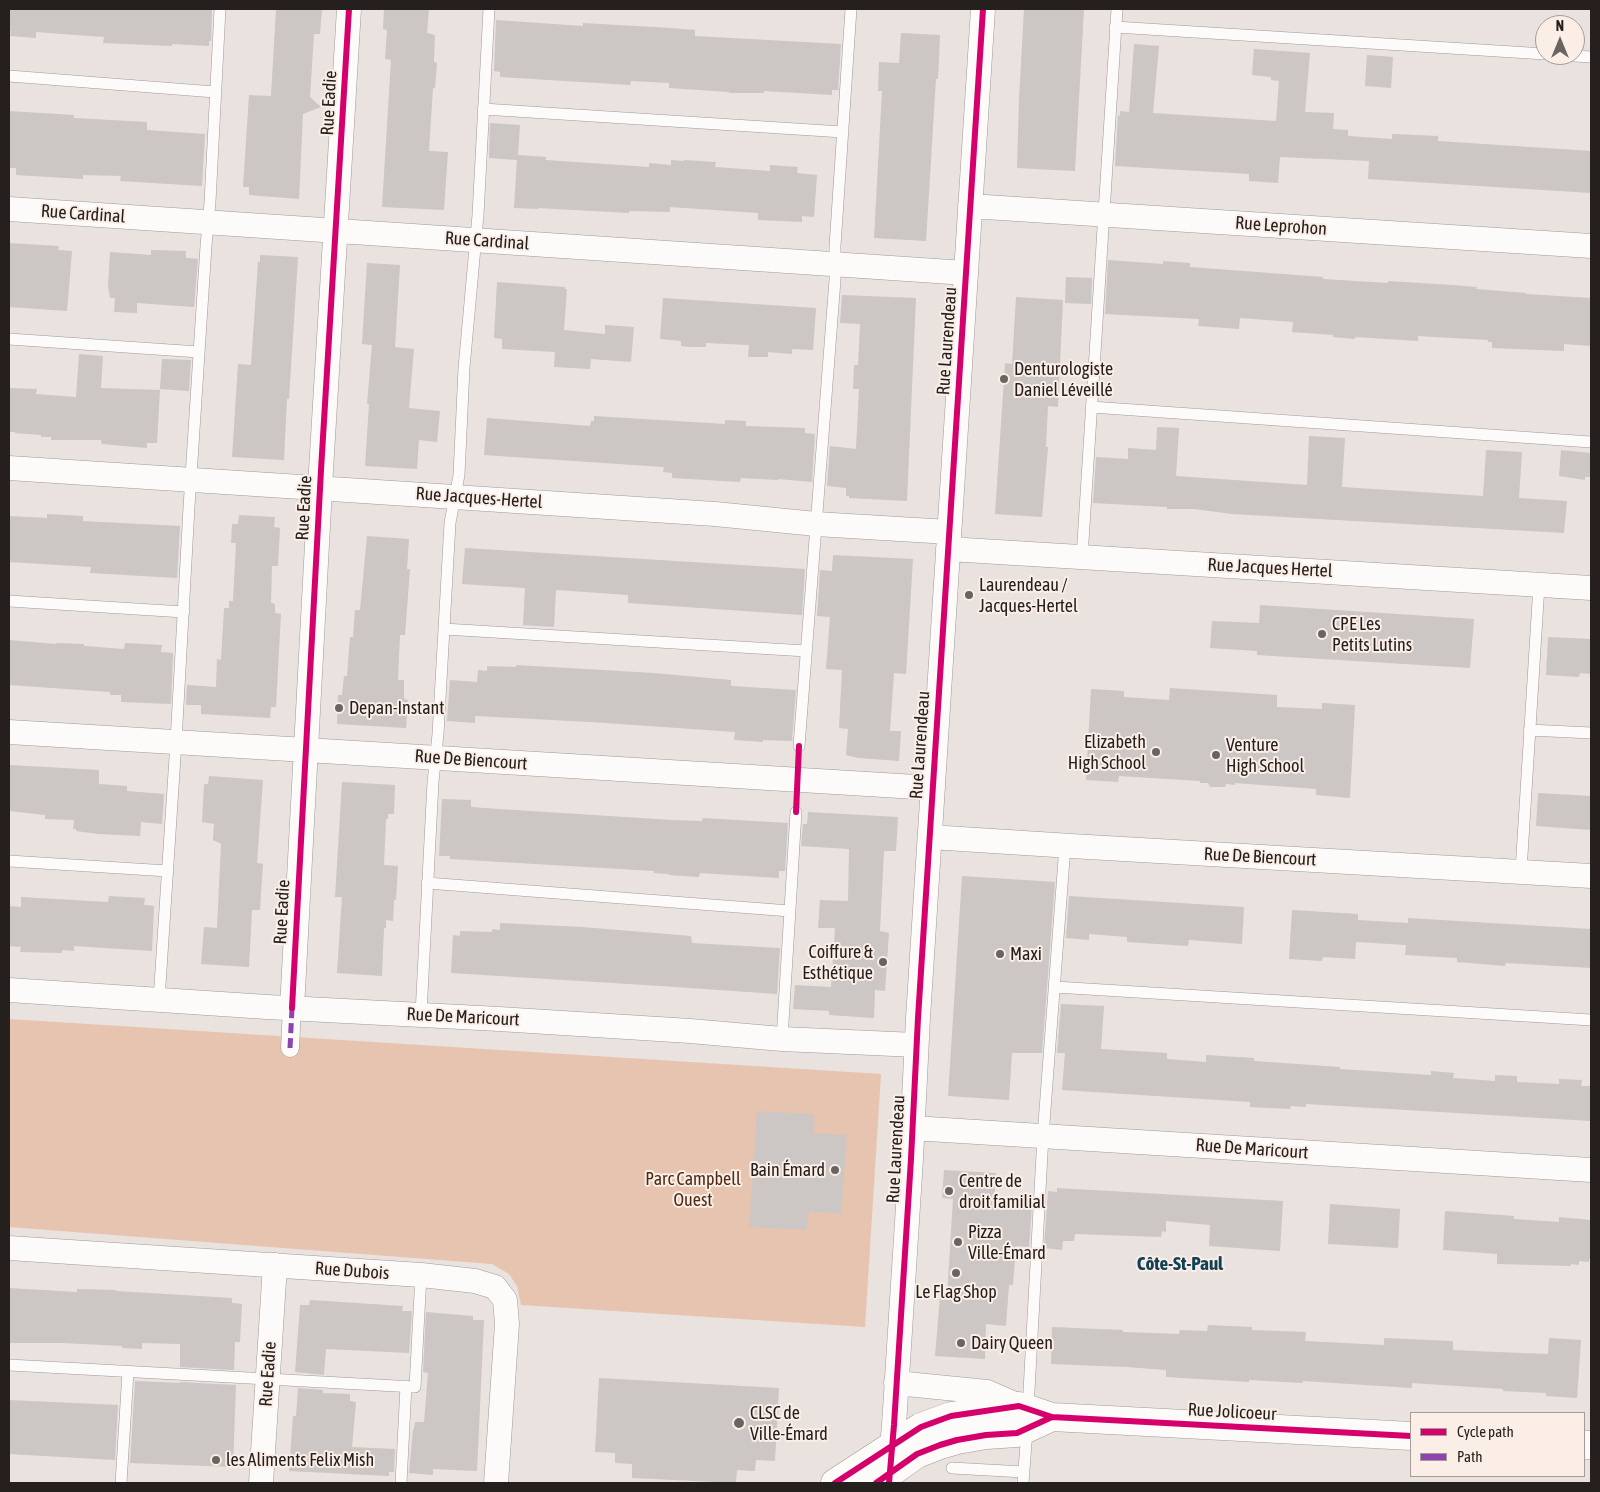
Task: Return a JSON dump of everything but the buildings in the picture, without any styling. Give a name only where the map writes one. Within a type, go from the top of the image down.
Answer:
[{"type":"street","name":"Rue Eadie","points":[[290,1048],[320,488],[349,9]]},
{"type":"street","name":"Rue Laurendeau","points":[[885,1480],[892,1446],[983,9]]},
{"type":"street","name":"Rue Leprohon","points":[[970,206],[1591,246]]},
{"type":"street","name":"Rue Cardinal","points":[[9,209],[966,273]]},
{"type":"street","name":"Rue Jacques-Hertel","points":[[9,468],[715,514],[949,540]]},
{"type":"street","name":"Rue Jacques Hertel","points":[[949,540],[1082,557],[1591,588]]},
{"type":"street","name":"Rue De Biencourt","points":[[9,732],[933,788]]},
{"type":"street","name":"Rue De Biencourt","points":[[930,837],[1591,876]]},
{"type":"street","name":"Rue De Maricourt","points":[[9,990],[916,1046]]},
{"type":"street","name":"Rue De Maricourt","points":[[912,1128],[1591,1170]]},
{"type":"street","name":"Rue Dubois","points":[[9,1248],[421,1275],[475,1281],[495,1286],[505,1300],[507,1324],[496,1483]]},
{"type":"street","name":"Rue Eadie","points":[[261,1483],[275,1265]]},
{"type":"street","name":"Rue Jolicoeur","points":[[896,1383],[986,1392],[1031,1415]]},
{"type":"street","name":"Rue Jolicoeur","points":[[835,1483],[921,1426],[951,1416],[981,1411],[1410,1436]]},
{"type":"street","name":"Rue Jolicoeur","points":[[885,1480],[918,1454],[940,1445],[967,1438],[1018,1433],[1031,1415]]},
{"type":"lane","points":[[159,1000],[199,352],[211,196],[220,9]]},
{"type":"lane","points":[[421,1014],[433,782],[451,516],[459,475],[464,368],[476,241],[490,9]]},
{"type":"lane","points":[[800,746],[835,263],[851,9]]},
{"type":"lane","points":[[1082,557],[1103,214],[1106,196],[1116,9]]},
{"type":"lane","points":[[1116,27],[1535,53]]},
{"type":"lane","points":[[9,76],[215,92]]},
{"type":"lane","points":[[483,109],[843,132]]},
{"type":"lane","points":[[9,339],[199,352]]},
{"type":"lane","points":[[1091,407],[1591,442]]},
{"type":"lane","points":[[1520,872],[1538,585]]},
{"type":"lane","points":[[9,601],[184,612]]},
{"type":"lane","points":[[444,629],[806,650]]},
{"type":"lane","points":[[1529,730],[1591,734]]},
{"type":"lane","points":[[782,1039],[796,812]]},
{"type":"lane","points":[[952,1468],[1023,1478],[1031,1415],[1044,1136],[1065,846]]},
{"type":"lane","points":[[9,861],[168,872]]},
{"type":"lane","points":[[427,883],[790,911]]},
{"type":"lane","points":[[1055,987],[1591,1020]]},
{"type":"lane","points":[[9,1365],[415,1387],[421,1275]]},
{"type":"lane","points":[[122,1483],[128,1372]]},
{"type":"lane","points":[[401,1483],[406,1386]]},
{"type":"green space","name":"Parc Campbell Ouest","points":[[9,1019],[881,1074],[865,1327],[521,1305],[517,1286],[509,1274],[492,1264],[9,1227]]},
{"type":"marked path","points":[[290,1048],[292,1008]]},
{"type":"cycle path","points":[[292,1008],[321,470],[349,9]]},
{"type":"cycle path","points":[[889,1483],[983,9]]},
{"type":"cycle path","points":[[796,812],[799,746]]},
{"type":"cycle path","points":[[835,1483],[921,1427],[951,1416],[1019,1406],[1052,1417],[1410,1436]]},
{"type":"cycle path","points":[[876,1483],[917,1454],[940,1445],[986,1435],[1017,1433],[1052,1417]]},
{"type":"place","name":"Denturologiste Daniel Léveillé","points":[[1004,379]]},
{"type":"place","name":"Laurendeau / Jacques-Hertel","points":[[969,595]]},
{"type":"place","name":"CPE Les Petits Lutins","points":[[1322,634]]},
{"type":"place","name":"Depan-Instant","points":[[339,708]]},
{"type":"place","name":"Elizabeth High School","points":[[1156,752]]},
{"type":"place","name":"Venture High School","points":[[1216,755]]},
{"type":"place","name":"Maxi","points":[[1000,954]]},
{"type":"place","name":"Coiffure & Esthétique","points":[[883,962]]},
{"type":"place","name":"Bain Émard","points":[[835,1170]]},
{"type":"place","name":"Centre de droit familial","points":[[949,1191]]},
{"type":"place","name":"Pizza Ville-Émard","points":[[958,1242]]},
{"type":"place","name":"Le Flag Shop","points":[[956,1273]]},
{"type":"place","name":"Dairy Queen","points":[[961,1343]]},
{"type":"place","name":"CLSC de Ville-Émard","points":[[739,1423]]},
{"type":"place","name":"les Aliments Felix Mish","points":[[216,1460]]},
{"type":"district","name":"Côte-St-Paul","points":[[1180,1264]]}]
